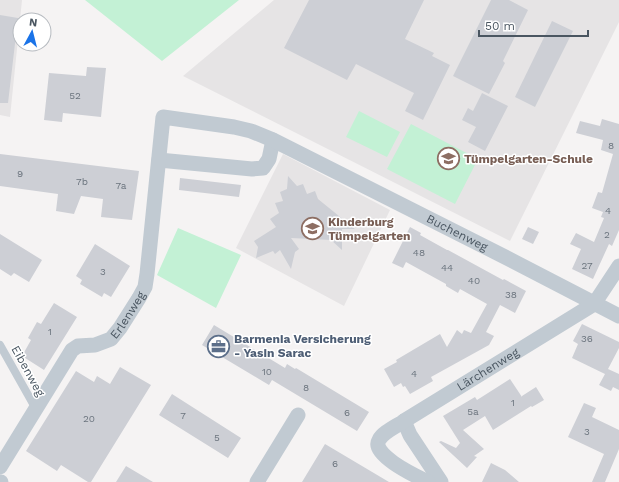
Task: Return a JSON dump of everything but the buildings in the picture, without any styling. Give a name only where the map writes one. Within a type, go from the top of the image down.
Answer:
[{"type":"street","name":"Buchenweg","points":[[159,160],[163,117],[234,127],[251,132],[273,140],[619,316]]},
{"type":"street","points":[[159,160],[252,169],[263,168],[269,160],[273,140]]},
{"type":"street","name":"Erlenweg","points":[[0,467],[72,350],[78,346],[94,345],[111,339],[139,298],[144,287],[147,274],[159,160]]},
{"type":"street","points":[[594,304],[619,266]]},
{"type":"street","name":"Lärchenweg","points":[[428,482],[400,467],[380,452],[377,443],[379,439],[404,421],[594,304]]},
{"type":"street","points":[[257,482],[298,415]]},
{"type":"street","points":[[404,421],[410,436],[441,482]]},
{"type":"lane","name":"Eibenweg","points":[[0,345],[36,409]]},
{"type":"shaded area","points":[[0,0],[22,0],[21,12],[12,12],[12,52],[17,52],[10,117],[0,115]]},
{"type":"shaded area","name":"Tümpelgarten-Schule","points":[[274,0],[619,0],[619,22],[510,241],[183,76]]},
{"type":"shaded area","name":"Kinderburg Tümpelgarten","points":[[283,154],[390,210],[344,306],[236,248]]},
{"type":"green space","points":[[85,0],[239,0],[162,61]]},
{"type":"green space","points":[[359,111],[400,132],[387,157],[346,137]]},
{"type":"green space","points":[[411,124],[478,159],[455,204],[387,169]]},
{"type":"green space","points":[[178,228],[241,255],[216,308],[157,275]]},
{"type":"place","name":"Tümpelgarten-Schule","points":[[449,159]]},
{"type":"place","name":"Kinderburg Tümpelgarten","points":[[313,229]]},
{"type":"place","name":"Barmenia Versicherung - Yasin Sarac","points":[[219,346]]}]
